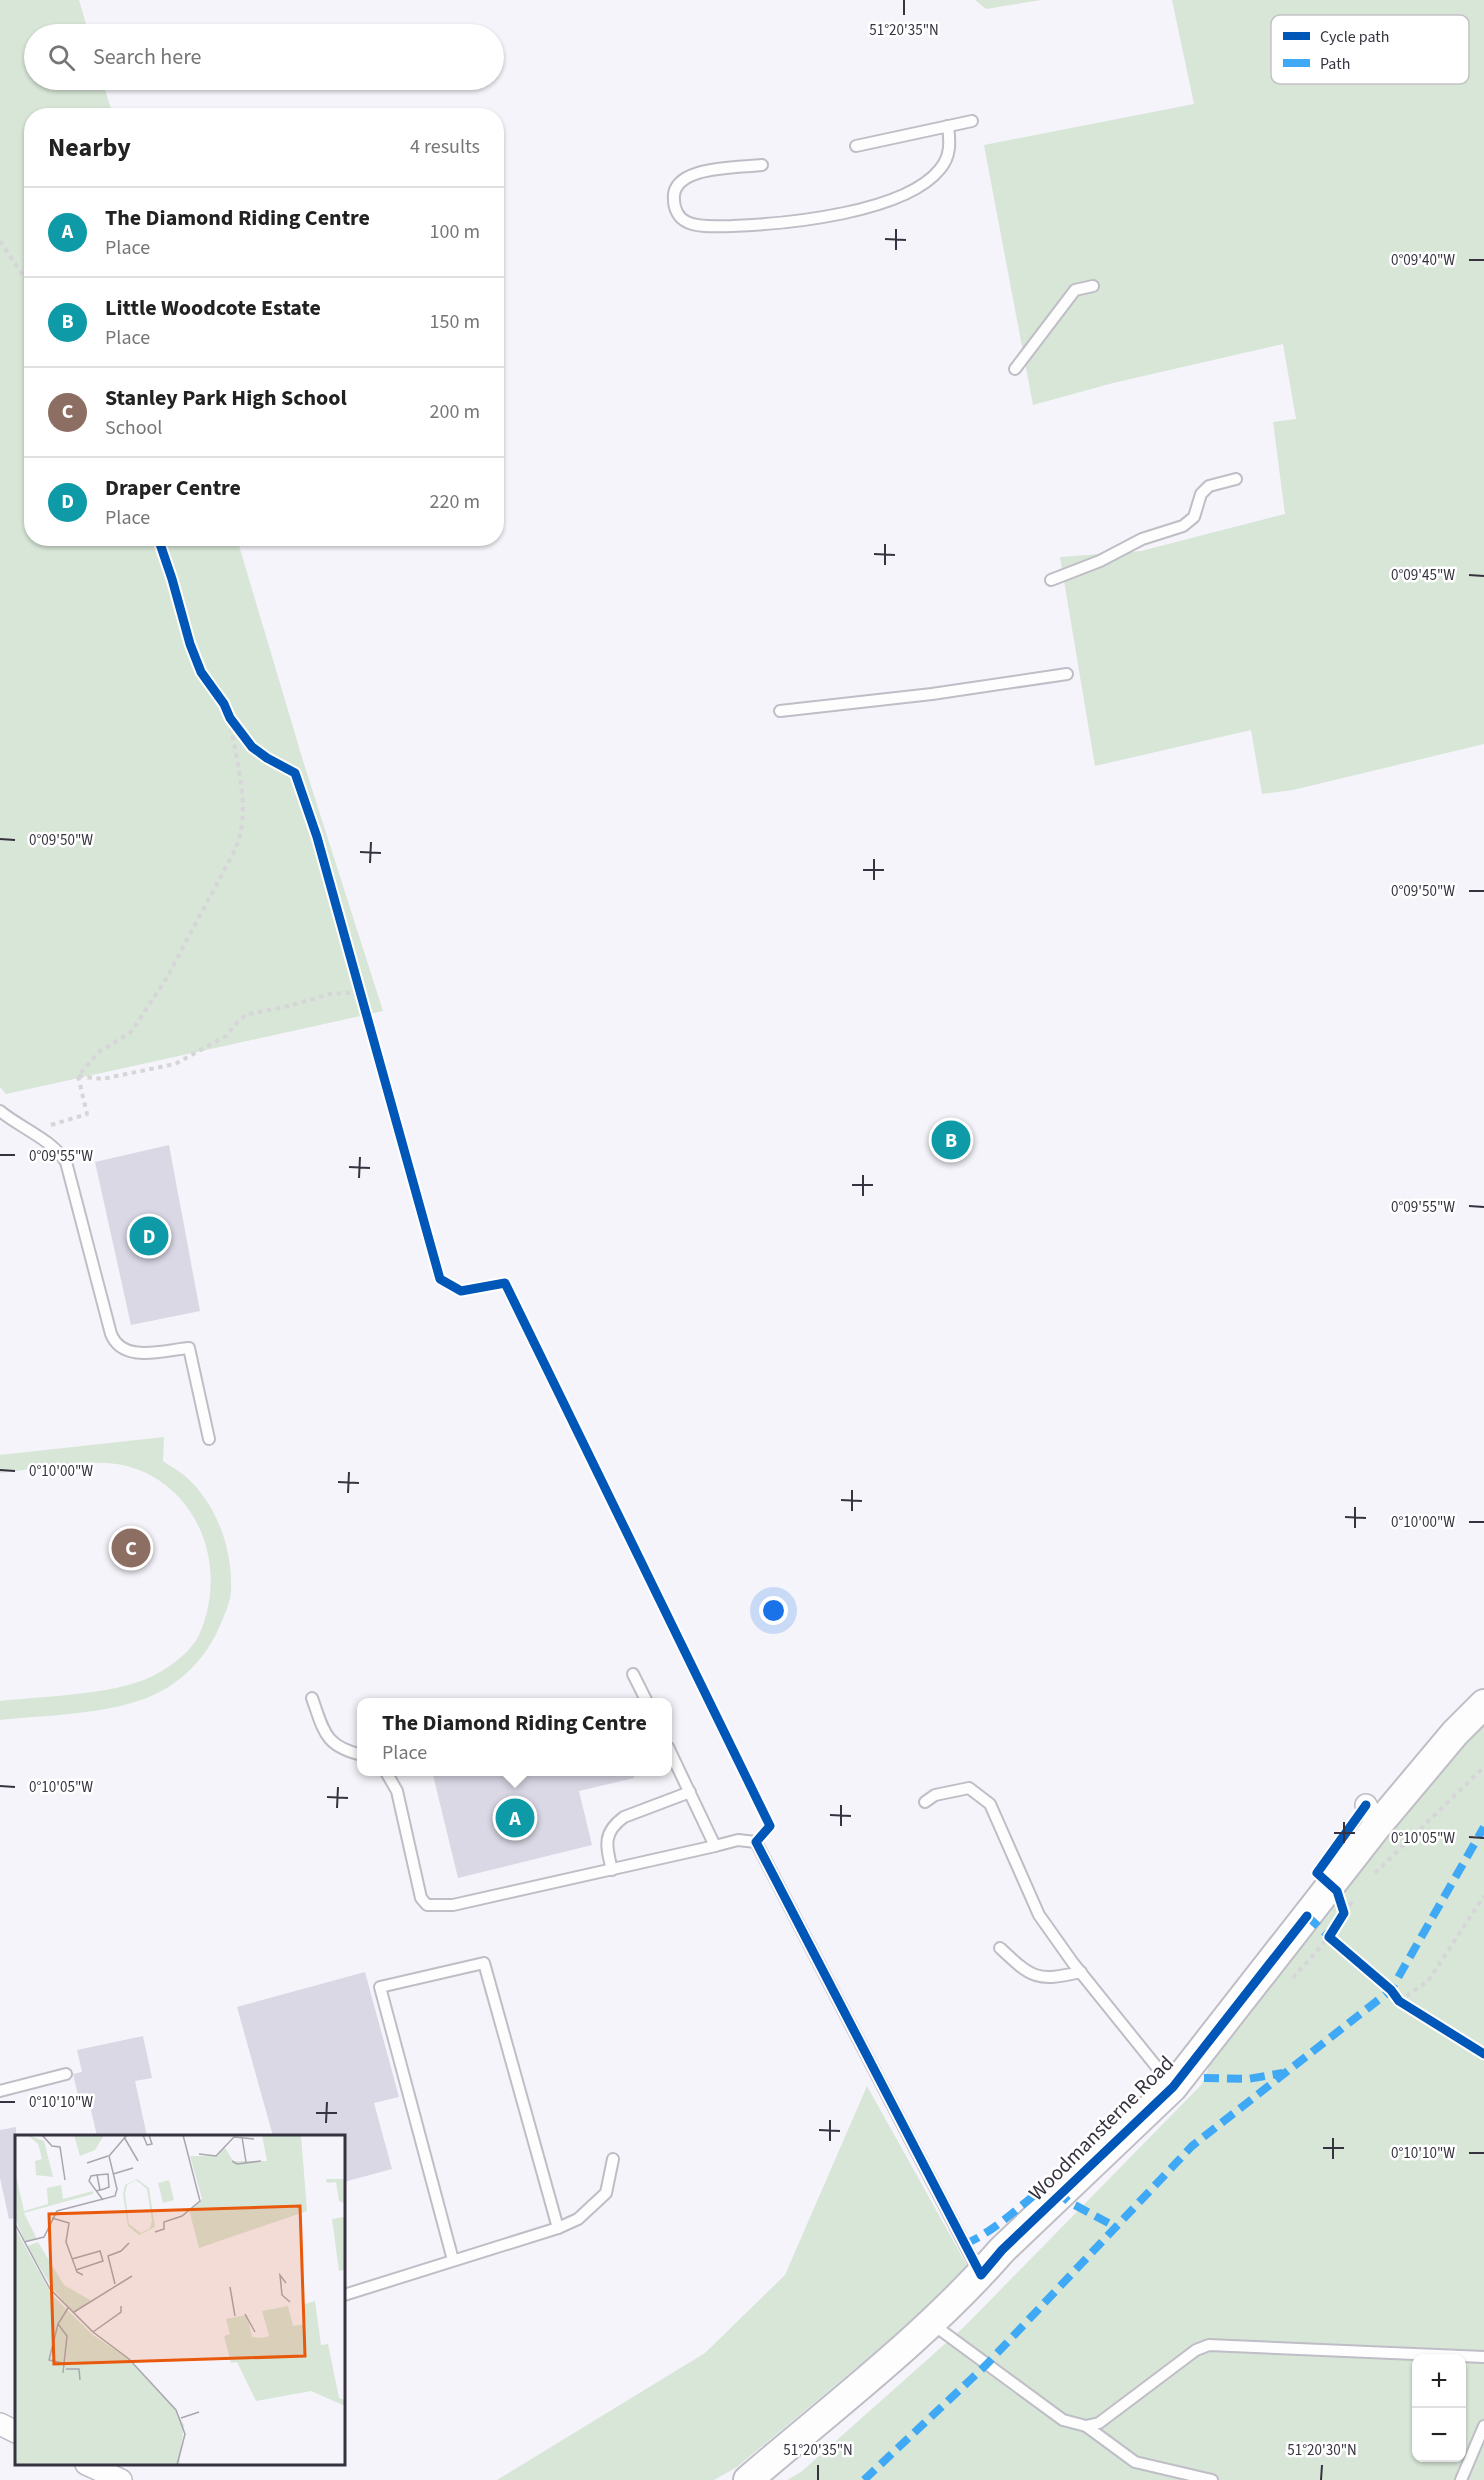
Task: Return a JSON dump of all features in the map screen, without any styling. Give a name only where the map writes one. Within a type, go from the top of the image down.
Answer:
[{"type":"main road","name":"Woodmansterne Road","points":[[748,2480],[931,2323],[981,2275],[1002,2250],[1173,2087],[1330,1885],[1371,1815],[1484,1704]]},
{"type":"street","points":[[0,2424],[15,2432]]},
{"type":"street","points":[[90,2465],[121,2480]]},
{"type":"lane","points":[[856,146],[972,121]]},
{"type":"lane","points":[[762,165],[689,175],[677,183],[674,192],[678,214],[686,222],[698,225],[765,225],[794,222],[874,205],[923,184],[940,170],[949,153],[948,126]]},
{"type":"lane","points":[[1015,369],[1075,290],[1093,286]]},
{"type":"lane","points":[[1051,580],[1100,561],[1142,539],[1183,526],[1194,517],[1201,494],[1209,486],[1236,479]]},
{"type":"lane","points":[[780,711],[932,694],[1067,674]]},
{"type":"lane","points":[[0,1112],[28,1131],[45,1139],[59,1151],[66,1162],[113,1340],[125,1351],[135,1353],[189,1348],[209,1439]]},
{"type":"lane","points":[[633,1674],[645,1698]]},
{"type":"lane","points":[[312,1698],[330,1741],[345,1750],[357,1754]]},
{"type":"lane","points":[[672,1755],[715,1846]]},
{"type":"lane","points":[[388,1776],[397,1791],[421,1898],[427,1905],[453,1905],[738,1840],[756,1842],[981,2275]]},
{"type":"lane","points":[[925,1802],[935,1795],[969,1788],[990,1804],[1039,1915],[1081,1972],[1173,2087]]},
{"type":"lane","points":[[612,1870],[607,1841],[609,1831],[616,1823],[624,1817],[690,1792]]},
{"type":"lane","points":[[1000,1948],[1027,1974],[1051,1979],[1081,1972]]},
{"type":"lane","points":[[453,2260],[380,1988],[484,1963],[558,2228]]},
{"type":"lane","points":[[0,2091],[66,2074]]},
{"type":"lane","points":[[345,2295],[558,2228],[578,2219],[606,2193],[612,2159]]},
{"type":"lane","points":[[931,2323],[1063,2420],[1086,2426],[1135,2462],[1212,2480]]},
{"type":"lane","points":[[1086,2426],[1099,2423],[1196,2350],[1209,2345],[1484,2357]]},
{"type":"lane","points":[[1461,2480],[1484,2426]]},
{"type":"path","points":[[0,241],[24,277]]},
{"type":"path","points":[[78,1076],[99,1052],[131,1032],[166,979],[241,835],[244,804],[230,718],[224,704],[195,661],[161,546]]},
{"type":"path","points":[[230,718],[252,747],[295,773],[317,837],[364,1004]]},
{"type":"path","points":[[78,1076],[102,1079],[174,1064],[226,1036],[240,1019],[248,1014],[289,1006],[330,994],[361,993]]},
{"type":"path","points":[[28,1131],[87,1114],[78,1076]]},
{"type":"path","points":[[1366,1881],[1484,1767]]},
{"type":"path","points":[[1330,1885],[1337,1891],[1336,1925]]},
{"type":"path","points":[[1399,2001],[1428,1981],[1484,1896]]},
{"type":"path","points":[[1336,1925],[1355,1897]]},
{"type":"green space","points":[[0,0],[79,0],[86,24],[24,24],[24,90],[105,90],[111,108],[24,108],[24,546],[239,546],[304,764],[383,1011],[6,1094],[0,1087]]},
{"type":"green space","points":[[975,0],[1041,0],[986,9]]},
{"type":"green space","points":[[1172,0],[1484,0],[1484,744],[1293,790],[1262,794],[1251,730],[1095,766],[1060,557],[1141,551],[1285,514],[1273,422],[1296,419],[1283,344],[1113,383],[1033,405],[984,145],[1194,104]]},
{"type":"green space","points":[[164,1437],[163,1461],[185,1476],[206,1500],[226,1544],[231,1591],[228,1606],[212,1641],[188,1672],[168,1688],[144,1699],[91,1711],[0,1720],[0,1701],[60,1696],[126,1686],[145,1680],[165,1669],[177,1661],[196,1641],[208,1610],[211,1584],[209,1558],[202,1533],[190,1511],[173,1492],[152,1476],[127,1466],[97,1463],[0,1473],[0,1455]]},
{"type":"green space","points":[[1484,1704],[1484,2480],[787,2480],[801,2472],[964,2327],[1202,2084],[1218,2044]]},
{"type":"green space","points":[[867,2086],[969,2269],[886,2343],[737,2467],[714,2480],[497,2480],[705,2353],[785,2275]]},
{"type":"building","points":[[169,1145],[200,1311],[131,1325],[95,1162]]},
{"type":"building","points":[[433,1776],[634,1776],[634,1778],[579,1791],[592,1845],[458,1878]]},
{"type":"building","points":[[365,1972],[399,2097],[374,2103],[392,2169],[345,2182],[345,2135],[273,2135],[237,2007]]},
{"type":"building","points":[[143,2036],[152,2078],[135,2081],[147,2135],[97,2135],[87,2093],[78,2095],[73,2074],[82,2072],[77,2050]]},
{"type":"building","points":[[16,2127],[15,2218],[9,2219],[0,2178],[0,2130]]},
{"type":"marked path","points":[[864,2480],[986,2365],[1192,2146],[1391,1990],[1484,1827]]},
{"type":"marked path","points":[[1307,1916],[1332,1939]]},
{"type":"marked path","points":[[1204,2078],[1248,2079],[1283,2073]]},
{"type":"marked path","points":[[965,2244],[987,2232],[1049,2184],[1050,2186]]},
{"type":"marked path","points":[[1057,2191],[1069,2202],[1116,2227]]},
{"type":"cycle path","points":[[161,546],[190,644],[201,672],[224,704],[230,718],[252,747],[295,773],[317,837],[440,1279],[461,1291],[505,1283],[770,1826],[756,1842],[981,2275],[1002,2250],[1173,2087],[1307,1916]]},
{"type":"cycle path","points":[[1366,1805],[1317,1873],[1337,1891],[1344,1913],[1329,1937],[1391,1990],[1399,2001],[1484,2054]]},
{"type":"place","name":"Little Woodcote Estate","points":[[951,1140]]},
{"type":"place","name":"Draper Centre","points":[[149,1236]]},
{"type":"place","name":"Stanley Park High School","points":[[131,1548]]},
{"type":"place","name":"The Diamond Riding Centre","points":[[515,1818]]}]
